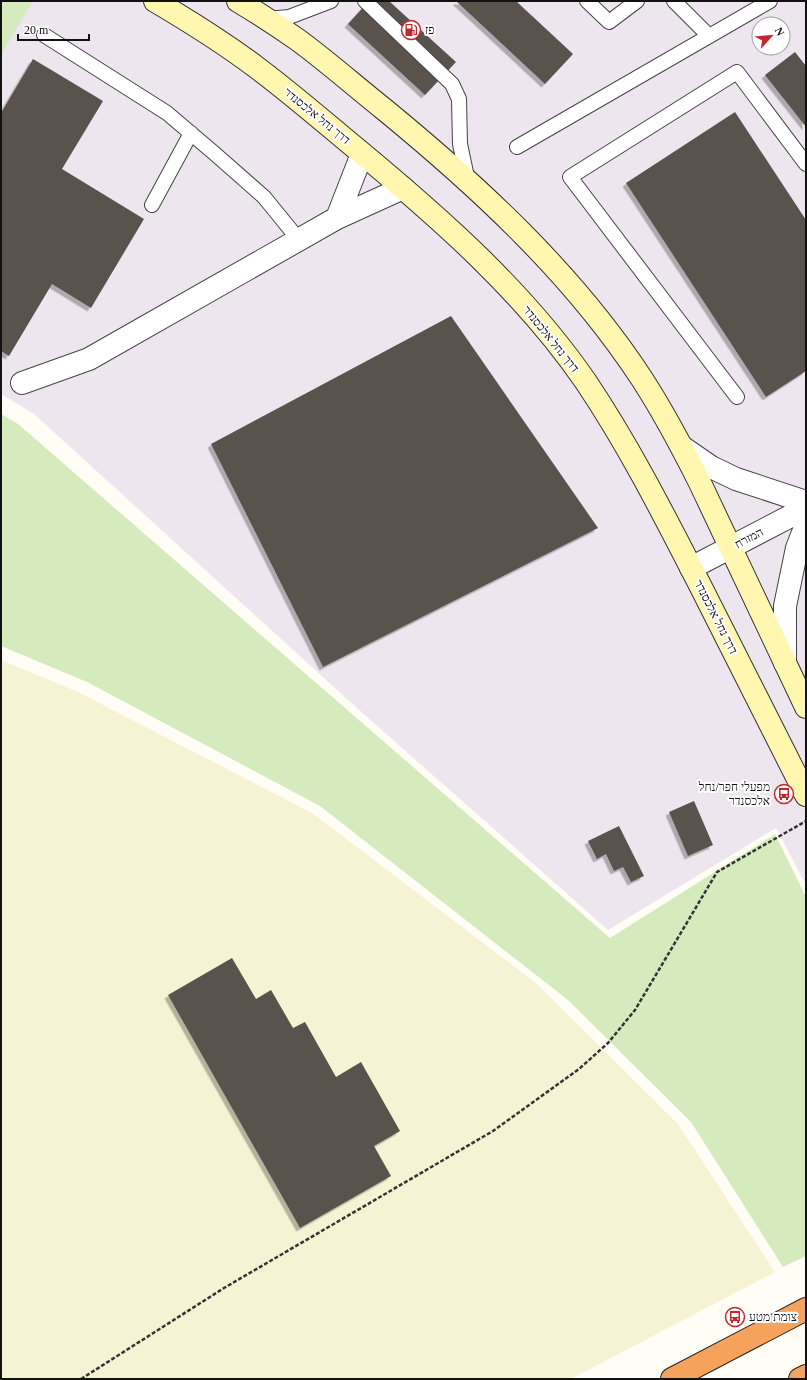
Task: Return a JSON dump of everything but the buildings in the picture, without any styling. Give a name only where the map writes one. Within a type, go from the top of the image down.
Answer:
[{"type":"highway","points":[[672,1379],[806,1309]]},
{"type":"highway","points":[[800,1379],[806,1376]]},
{"type":"street","name":"דרך נחל אלכסנדר","points":[[154,1],[214,38],[256,67],[403,188],[484,262],[554,338],[585,381],[619,434],[653,493],[806,795]]},
{"type":"street","points":[[238,1],[297,40],[344,76],[444,159],[528,240],[566,280],[642,378],[682,447],[806,707]]},
{"type":"street","points":[[337,218],[362,154]]},
{"type":"street","points":[[22,383],[88,359],[337,218],[403,188]]},
{"type":"street","points":[[682,447],[711,467],[736,479],[806,502]]},
{"type":"street","name":"המזרח","points":[[691,568],[806,508]]},
{"type":"street","points":[[785,663],[784,606],[797,548],[806,525]]},
{"type":"lane","points":[[265,19],[289,17],[331,1]]},
{"type":"lane","points":[[365,1],[452,84],[459,100],[460,144],[468,182]]},
{"type":"lane","points":[[587,1],[609,22],[637,1]]},
{"type":"lane","points":[[674,1],[709,36]]},
{"type":"lane","points":[[517,147],[770,1]]},
{"type":"lane","points":[[44,35],[167,113],[264,197],[299,240]]},
{"type":"lane","points":[[737,397],[570,177],[737,72],[806,164]]},
{"type":"lane","points":[[152,206],[191,133]]},
{"type":"path","points":[[82,1379],[224,1288],[493,1131],[579,1069],[608,1043],[635,1010],[717,872],[806,821]]},
{"type":"shaded area","points":[[1,1],[806,1],[806,885],[776,828],[608,930],[358,709],[34,414],[1,394]]},
{"type":"shaded area","points":[[1,660],[78,692],[312,813],[536,983],[678,1124],[775,1272],[571,1379],[1,1379]]},
{"type":"green space","points":[[1,1],[33,1],[1,55]]},
{"type":"green space","points":[[1,414],[18,424],[610,938],[775,834],[806,897],[806,1256],[783,1267],[691,1122],[568,1000],[320,806],[87,682],[1,646]]},
{"type":"place","name":"פז","points":[[411,30]]},
{"type":"place","name":"מפעלי חפר/נחל אלכסנדר","points":[[784,794]]},
{"type":"place","name":"צומת מטע","points":[[735,1317]]}]
